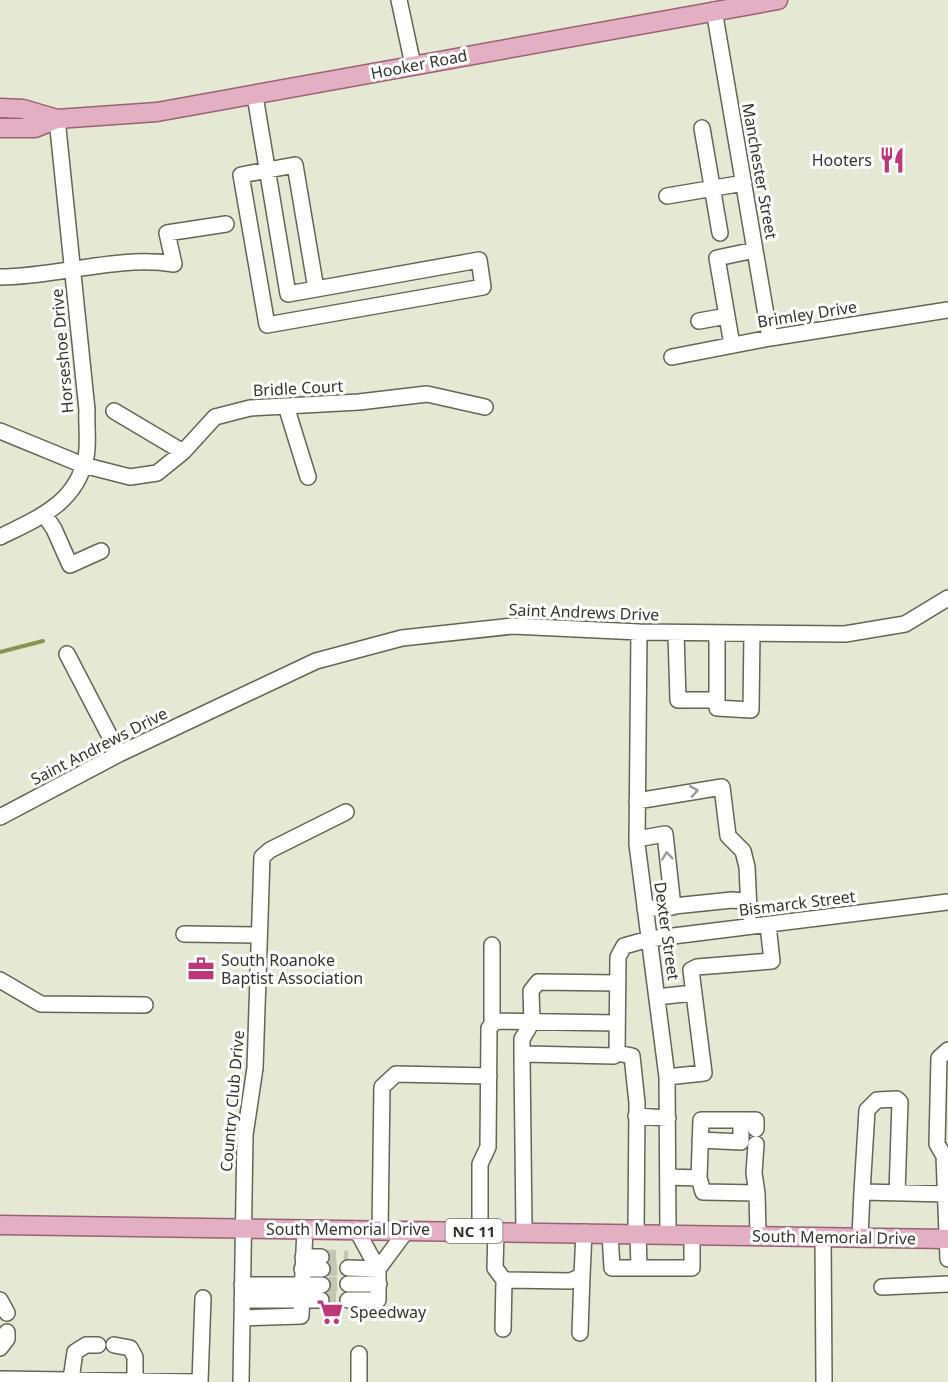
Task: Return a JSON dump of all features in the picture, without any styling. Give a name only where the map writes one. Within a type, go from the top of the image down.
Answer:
[{"type":"main road","name":"Hooker Road","points":[[0,128],[35,128],[57,119],[157,112],[255,96],[412,65],[778,0]]},
{"type":"main road","name":"Hooker Road","points":[[0,108],[23,109],[57,119]]},
{"type":"main road","name":"South Memorial Drive","points":[[4,1230],[356,1229],[947,1239]]},
{"type":"street","points":[[399,0],[412,65]]},
{"type":"street","name":"Manchester Street","points":[[714,10],[770,338]]},
{"type":"street","points":[[255,96],[288,294]]},
{"type":"street","name":"Horseshoe Drive","points":[[0,537],[56,508],[75,486],[86,457],[87,410],[57,119]]},
{"type":"street","points":[[702,128],[720,233]]},
{"type":"street","points":[[262,298],[288,294],[479,260],[483,287],[267,325],[262,298],[241,175],[295,165],[316,289]]},
{"type":"street","points":[[668,196],[744,183]]},
{"type":"street","points":[[0,277],[73,271],[147,260],[174,264],[167,232],[226,224]]},
{"type":"street","points":[[732,345],[717,258],[755,250]]},
{"type":"street","name":"Brimley Drive","points":[[672,357],[770,338],[948,310]]},
{"type":"street","points":[[699,321],[727,316]]},
{"type":"street","name":"Bridle Court","points":[[1,432],[83,465],[130,477],[157,473],[183,452],[215,417],[250,408],[359,402],[427,394],[485,407]]},
{"type":"street","points":[[286,406],[308,477]]},
{"type":"street","points":[[114,411],[183,452]]},
{"type":"street","points":[[44,514],[54,529],[70,565],[101,551]]},
{"type":"street","name":"Saint Andrews Drive","points":[[0,817],[119,754],[316,661],[402,638],[513,626],[676,633],[845,634],[905,624],[948,598]]},
{"type":"street","name":"Dexter Street","points":[[639,632],[637,839],[667,1077],[668,1233]]},
{"type":"street","points":[[676,633],[678,699],[717,700]]},
{"type":"street","points":[[717,633],[717,708],[751,710],[752,633]]},
{"type":"street","points":[[67,654],[119,754]]},
{"type":"street","points":[[637,801],[722,787],[728,836],[743,851],[747,867],[751,927]]},
{"type":"street","name":"Country Club Drive","points":[[241,1382],[245,1135],[255,1068],[262,857],[270,849],[346,812]]},
{"type":"street","points":[[637,839],[665,834],[673,907]]},
{"type":"street","points":[[645,909],[732,900],[744,901],[749,910]]},
{"type":"street","name":"Bismarck Street","points":[[618,983],[621,948],[649,939],[948,902]]},
{"type":"street","points":[[667,1077],[704,1073],[691,970],[697,967],[772,961],[768,925]]},
{"type":"street","points":[[184,934],[258,935]]},
{"type":"street","points":[[492,945],[492,1024]]},
{"type":"street","points":[[0,980],[41,1004],[145,1005]]},
{"type":"street","points":[[524,1231],[522,1039],[532,1022],[531,991],[538,982],[618,983],[617,1053]]},
{"type":"street","points":[[657,997],[693,993]]},
{"type":"street","points":[[503,1329],[504,1280],[495,1268],[480,1164],[488,1147],[489,1028],[496,1021],[617,1023]]},
{"type":"street","points":[[948,1050],[939,1058],[937,1144],[944,1155],[948,1259]]},
{"type":"street","points":[[522,1058],[525,1054],[614,1056],[617,1053],[632,1056],[636,1116],[639,1268]]},
{"type":"street","points":[[380,1230],[382,1087],[396,1074],[489,1076]]},
{"type":"street","points":[[860,1237],[867,1110],[877,1100],[897,1099],[900,1102],[897,1192]]},
{"type":"street","points":[[636,1116],[668,1118]]},
{"type":"street","points":[[757,1193],[704,1192],[699,1178],[701,1120],[756,1120],[754,1173],[757,1193],[758,1235]]},
{"type":"street","points":[[668,1177],[699,1178]]},
{"type":"street","points":[[862,1192],[947,1193]]},
{"type":"street","points":[[242,1318],[301,1316],[300,1293],[305,1229]]},
{"type":"street","points":[[356,1229],[377,1271],[378,1300],[348,1277],[377,1271],[407,1230]]},
{"type":"street","points":[[580,1333],[584,1232]]},
{"type":"street","points":[[610,1233],[612,1268],[692,1269],[692,1234]]},
{"type":"street","points":[[823,1236],[824,1382]]},
{"type":"street","points":[[302,1263],[322,1263]]},
{"type":"street","points":[[504,1280],[570,1281],[582,1276]]},
{"type":"street","points":[[882,1287],[948,1284]]},
{"type":"street","points":[[242,1293],[321,1292]]},
{"type":"street","points":[[0,1379],[200,1382],[203,1298]]},
{"type":"street","points":[[0,1348],[7,1339],[7,1332]]},
{"type":"street","points":[[71,1379],[75,1352],[86,1345],[98,1345]]},
{"type":"street","points":[[114,1345],[130,1348],[135,1357],[135,1381]]},
{"type":"street","points":[[359,1354],[359,1382]]},
{"type":"waterway","points":[[0,652],[43,641]]},
{"type":"tunnel","points":[[321,1257],[348,1258]]},
{"type":"tunnel","points":[[322,1269],[348,1268]]},
{"type":"tunnel","points":[[322,1285],[348,1284]]},
{"type":"tunnel","points":[[321,1300],[348,1300]]},
{"type":"place","name":"Hooters","points":[[892,160]]},
{"type":"place","name":"South Roanoke Baptist Association","points":[[201,969]]},
{"type":"place","name":"Speedway","points":[[330,1312]]}]
